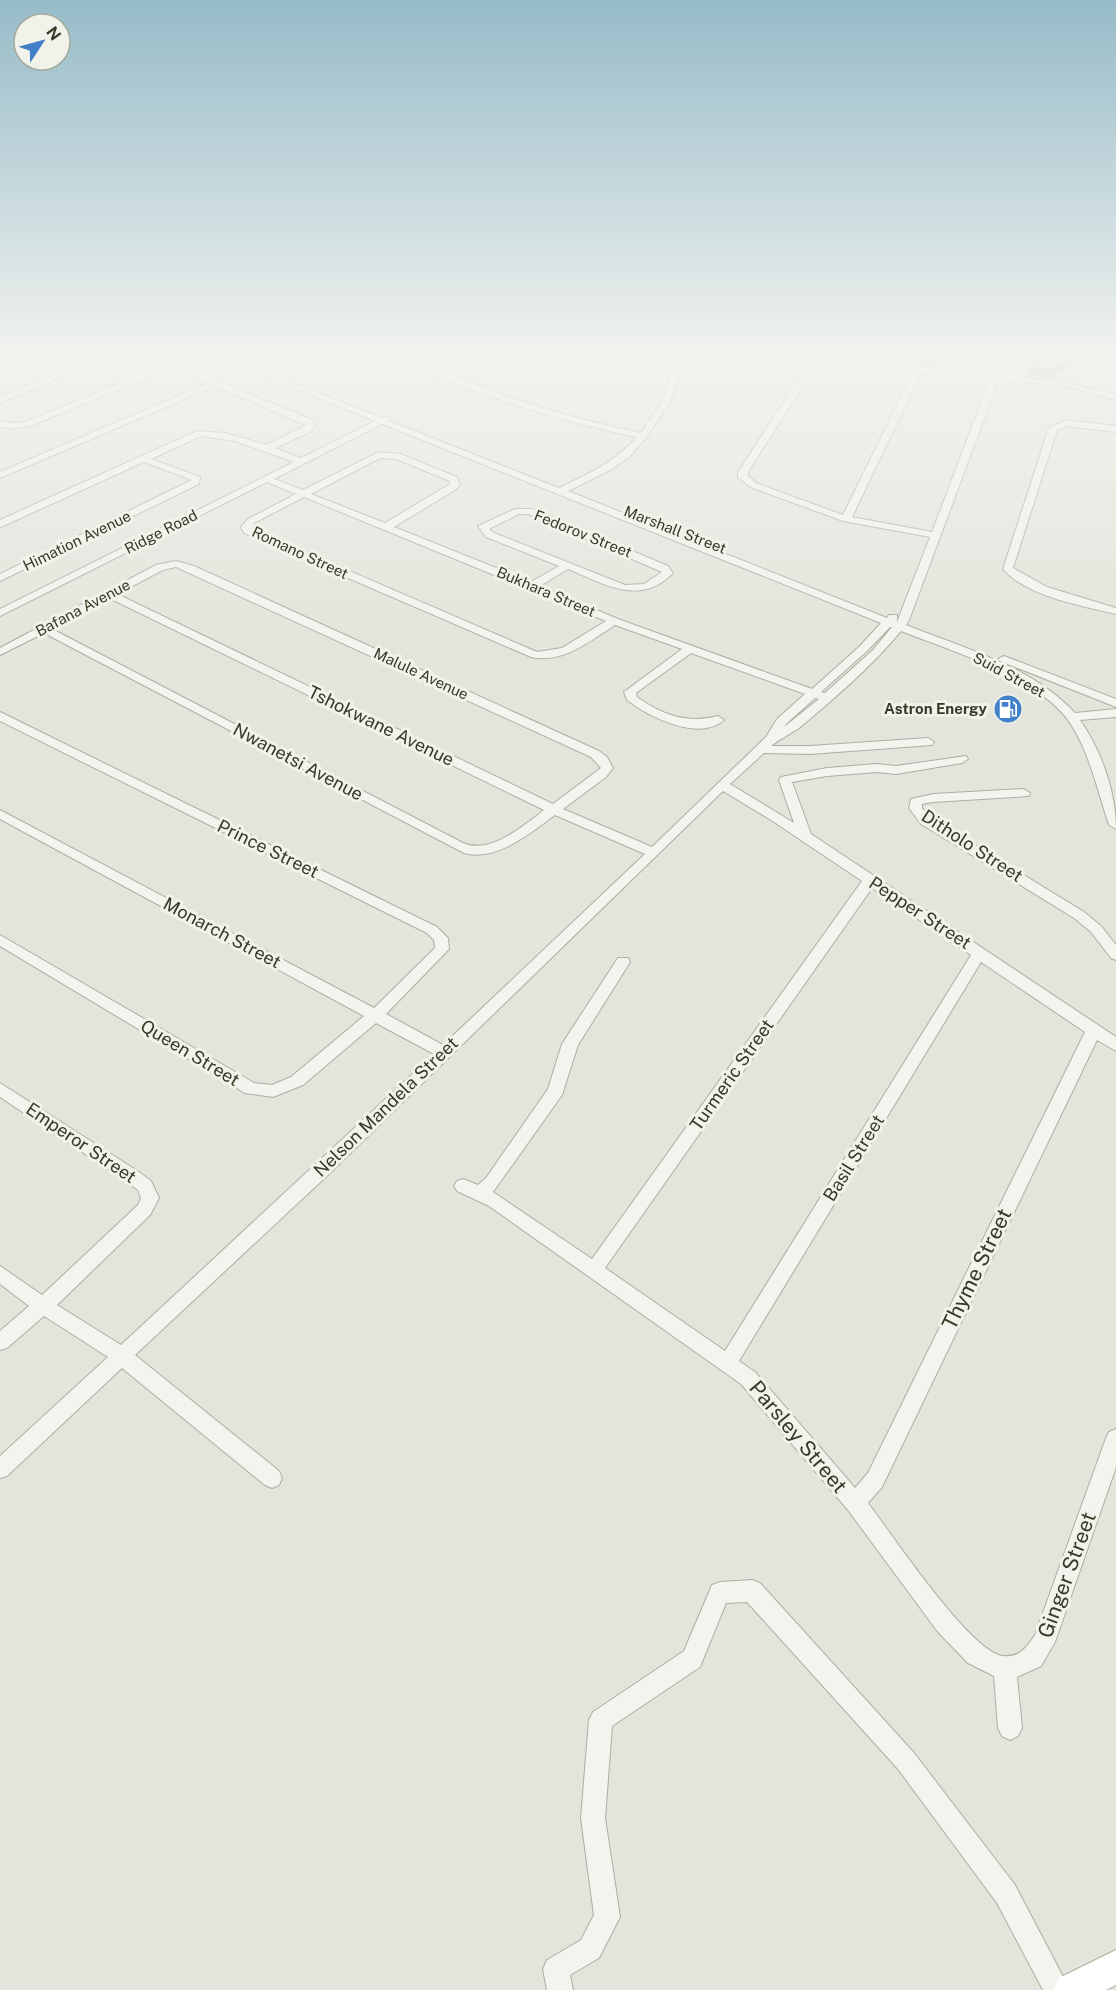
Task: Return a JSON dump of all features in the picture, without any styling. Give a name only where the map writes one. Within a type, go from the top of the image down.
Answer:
[{"type":"main road","points":[[1071,1990],[1116,1967]]},
{"type":"street","points":[[0,475],[56,451]]},
{"type":"street","points":[[0,524],[162,451]]},
{"type":"street","points":[[275,451],[301,462]]},
{"type":"street","name":"Ridge Road","points":[[0,613],[323,451]]},
{"type":"street","name":"Marshall Street","points":[[462,451],[1116,703]]},
{"type":"street","points":[[562,490],[616,463],[628,451]]},
{"type":"street","points":[[757,451],[743,472],[743,477],[753,485],[846,519],[935,535]]},
{"type":"street","points":[[846,519],[879,451]]},
{"type":"street","name":"Nelson Mandela Street","points":[[0,1469],[323,1169],[654,853],[722,785],[765,745],[792,727],[858,669],[898,619],[935,535],[967,451]]},
{"type":"street","points":[[1046,451],[1008,569],[1027,583],[1116,611]]},
{"type":"street","name":"Romano Street","points":[[386,527],[452,488],[455,485],[454,479],[397,456],[378,455],[247,524],[247,531],[535,655],[550,656],[561,652],[614,621]]},
{"type":"street","name":"Himation Avenue","points":[[0,578],[196,482],[197,479],[190,474],[144,459]]},
{"type":"street","name":"Bukhara Street","points":[[267,479],[614,621],[827,698]]},
{"type":"street","name":"Fedorov Street","points":[[529,512],[664,568],[668,573],[646,587],[624,588],[568,566],[490,535],[483,526],[513,513],[529,512]]},
{"type":"street","name":"Malule Avenue","points":[[167,565],[176,564],[190,568],[595,754],[603,760],[607,768],[602,774],[552,809]]},
{"type":"street","name":"Bafana Avenue","points":[[0,652],[167,565]]},
{"type":"street","name":"Fedorov Street","points":[[532,586],[568,566]]},
{"type":"street","name":"Tshokwane Avenue","points":[[110,594],[552,809],[654,853]]},
{"type":"street","name":"Nelson Mandela Street","points":[[765,745],[781,722],[898,619]]},
{"type":"street","name":"Suid Street","points":[[898,619],[999,666],[1031,684],[1073,717],[1090,751],[1116,825]]},
{"type":"street","name":"Nwanetsi Avenue","points":[[43,628],[466,849],[480,852],[501,844],[552,809]]},
{"type":"street","points":[[689,649],[630,692],[631,698],[672,720],[688,725],[708,724],[718,720]]},
{"type":"street","points":[[845,665],[858,669]]},
{"type":"street","points":[[1073,717],[1116,713]]},
{"type":"street","name":"Prince Street","points":[[0,716],[432,930],[441,938],[442,949],[376,1015]]},
{"type":"street","points":[[765,745],[810,750],[928,742]]},
{"type":"street","points":[[805,836],[785,780],[827,772],[877,768],[896,770],[962,759]]},
{"type":"street","name":"Pepper Street","points":[[722,785],[805,836],[1116,1045]]},
{"type":"street","name":"Ditholo Street","points":[[1024,793],[933,798],[916,802],[915,808],[926,821],[1079,915],[1096,929],[1116,955]]},
{"type":"street","name":"Monarch Street","points":[[0,814],[443,1052]]},
{"type":"street","name":"Turmeric Street","points":[[594,1270],[870,880]]},
{"type":"street","name":"Queen Street","points":[[0,940],[251,1089],[261,1092],[273,1091],[297,1081],[376,1015]]},
{"type":"street","name":"Basil Street","points":[[729,1363],[980,952]]},
{"type":"street","name":"Parsley Street","points":[[623,962],[570,1044],[556,1091],[492,1182],[472,1189],[729,1363],[762,1392],[855,1503],[946,1624],[976,1655],[990,1664],[1005,1668]]},
{"type":"street","name":"Thyme Street","points":[[855,1503],[875,1480],[1094,1030]]},
{"type":"street","name":"Emperor Street","points":[[0,1089],[133,1177],[145,1186],[150,1198],[144,1210],[43,1306]]},
{"type":"street","points":[[0,1274],[43,1306],[121,1355],[272,1478]]},
{"type":"street","points":[[0,1342],[43,1306]]},
{"type":"street","name":"Ginger Street","points":[[1005,1668],[1020,1665],[1033,1658],[1044,1642],[1116,1438]]},
{"type":"street","points":[[560,1990],[556,1969],[591,1949],[607,1917],[593,1818],[601,1720],[692,1659],[720,1593],[752,1591],[906,1761],[1006,1894],[1058,1990]]},
{"type":"street","points":[[1005,1668],[1010,1728]]},
{"type":"place","name":"Astron Energy","points":[[1008,709]]}]
